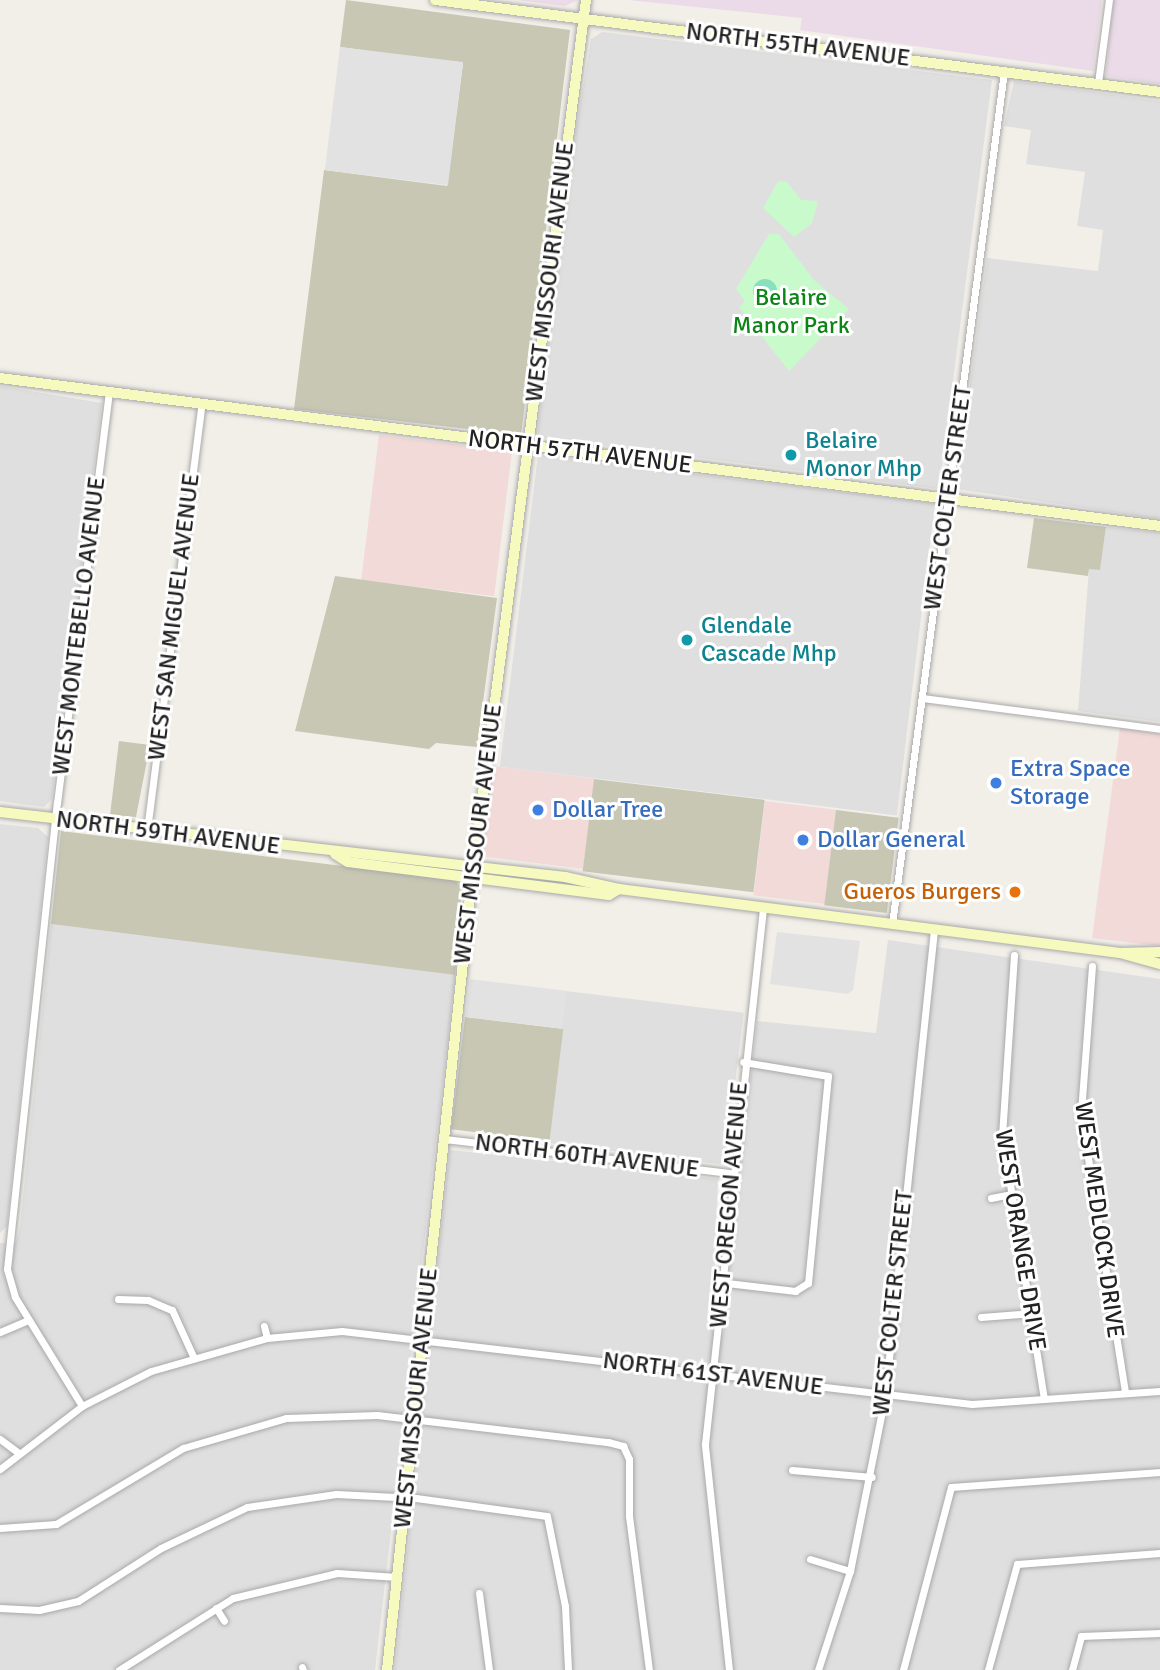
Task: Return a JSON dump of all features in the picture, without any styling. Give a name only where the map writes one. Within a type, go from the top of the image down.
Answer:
[{"type":"street","name":"NORTH 55TH AVENUE","points":[[435,0],[1160,92]]},
{"type":"street","name":"WEST MISSOURI AVENUE","points":[[387,1670],[472,878],[586,0]]},
{"type":"street","points":[[1098,83],[1108,0]]},
{"type":"street","name":"WEST COLTER STREET","points":[[892,924],[1004,71]]},
{"type":"street","name":"NORTH 57TH AVENUE","points":[[0,378],[1160,526]]},
{"type":"street","name":"WEST MONTEBELLO AVENUE","points":[[82,1406],[9,1283],[9,1242],[55,819],[109,392]]},
{"type":"street","name":"WEST SAN MIGUEL AVENUE","points":[[147,830],[202,403]]},
{"type":"street","points":[[922,698],[1160,729]]},
{"type":"street","name":"NORTH 59TH AVENUE","points":[[0,812],[335,854],[350,850],[474,865],[609,883],[619,889],[1120,953],[1160,964]]},
{"type":"street","name":"NORTH 59TH AVENUE","points":[[335,854],[348,862],[609,895],[619,889]]},
{"type":"street","name":"WEST OREGON AVENUE","points":[[729,1670],[705,1444],[718,1282],[763,908]]},
{"type":"street","name":"WEST COLTER STREET","points":[[818,1670],[850,1571],[872,1477],[885,1396],[934,929]]},
{"type":"street","name":"NORTH 59TH AVENUE","points":[[1120,953],[1160,952]]},
{"type":"street","name":"WEST ORANGE DRIVE","points":[[1014,955],[1001,1093],[1011,1194],[1033,1313],[1044,1399]]},
{"type":"street","name":"WEST MEDLOCK DRIVE","points":[[1092,965],[1080,1114],[1125,1391]]},
{"type":"street","points":[[718,1282],[804,1291],[829,1082],[824,1073],[743,1062]]},
{"type":"street","name":"NORTH 60TH AVENUE","points":[[444,1139],[730,1173]]},
{"type":"street","points":[[991,1198],[1011,1194]]},
{"type":"street","points":[[0,1240],[9,1242]]},
{"type":"street","points":[[118,1299],[148,1300],[172,1310],[193,1356]]},
{"type":"street","points":[[981,1317],[1033,1313]]},
{"type":"street","points":[[0,1332],[29,1320]]},
{"type":"street","points":[[264,1326],[267,1338]]},
{"type":"street","name":"NORTH 61ST AVENUE","points":[[82,1406],[193,1356],[267,1338],[342,1331],[423,1337],[885,1396],[972,1404],[1125,1391],[1160,1391]]},
{"type":"street","points":[[0,1469],[17,1452],[82,1406]]},
{"type":"street","points":[[0,1528],[28,1531],[56,1524],[152,1462],[238,1427],[327,1413],[414,1418],[623,1446],[649,1670]]},
{"type":"street","points":[[0,1439],[17,1452]]},
{"type":"street","points":[[792,1470],[872,1477]]},
{"type":"street","points":[[903,1670],[951,1487],[1160,1472]]},
{"type":"street","points":[[0,1608],[39,1610],[78,1601],[161,1548],[247,1507],[336,1494],[405,1497],[547,1516],[565,1606],[568,1670]]},
{"type":"street","points":[[988,1670],[1017,1564],[1160,1553]]},
{"type":"street","points":[[810,1559],[850,1571]]},
{"type":"street","points":[[118,1670],[216,1608],[314,1576],[397,1577]]},
{"type":"street","points":[[479,1593],[489,1670]]},
{"type":"street","points":[[216,1608],[224,1621]]},
{"type":"street","points":[[1072,1670],[1081,1636],[1160,1633]]},
{"type":"shaded area","points":[[346,0],[570,30],[521,435],[294,409],[324,170],[447,186],[463,64],[340,47]]},
{"type":"shaded area","points":[[516,0],[578,0],[565,6]]},
{"type":"shaded area","points":[[628,0],[1102,0],[1093,71],[800,30],[802,18]]},
{"type":"shaded area","points":[[1113,0],[1160,0],[1160,84],[1106,76]]},
{"type":"shaded area","points":[[602,32],[992,80],[939,489],[537,437],[578,118],[591,39]]},
{"type":"shaded area","points":[[340,47],[463,62],[448,185],[325,170]]},
{"type":"shaded area","points":[[1014,81],[1160,101],[1160,519],[956,489],[987,258],[1098,271],[1103,230],[1077,226],[1085,172],[1026,164],[1031,130],[1004,126]]},
{"type":"shaded area","points":[[0,386],[102,403],[52,799],[44,807],[0,801]]},
{"type":"shaded area","points":[[379,435],[512,451],[494,596],[361,580]]},
{"type":"shaded area","points":[[538,455],[935,504],[897,815],[500,767]]},
{"type":"shaded area","points":[[1034,518],[1106,527],[1100,570],[1089,569],[1088,576],[1027,568]]},
{"type":"shaded area","points":[[1106,527],[1160,533],[1160,722],[1078,711],[1089,568],[1100,570]]},
{"type":"shaded area","points":[[335,576],[497,598],[477,747],[436,743],[429,749],[295,731]]},
{"type":"shaded area","points":[[1120,728],[1160,734],[1160,946],[1092,938]]},
{"type":"shaded area","points":[[119,741],[150,745],[136,817],[110,815]]},
{"type":"shaded area","points":[[493,766],[594,778],[583,869],[482,856]]},
{"type":"shaded area","points":[[594,779],[765,800],[753,892],[583,871]]},
{"type":"shaded area","points":[[765,801],[836,810],[825,904],[753,895]]},
{"type":"shaded area","points":[[836,810],[899,818],[887,913],[824,905]]},
{"type":"shaded area","points":[[0,824],[38,828],[48,837],[7,1226],[0,1233]]},
{"type":"shaded area","points":[[61,831],[455,880],[462,888],[455,975],[51,924]]},
{"type":"shaded area","points":[[51,924],[455,975],[375,1670],[0,1670],[0,1243],[16,1243],[20,1226]]},
{"type":"shaded area","points":[[777,932],[860,941],[853,990],[848,994],[770,984]]},
{"type":"shaded area","points":[[888,940],[1160,979],[1160,1670],[395,1670],[450,1150],[718,1179],[712,1331],[723,1335],[757,1021],[876,1033]]},
{"type":"shaded area","points":[[470,979],[566,991],[562,1029],[465,1017]]},
{"type":"shaded area","points":[[566,991],[744,1013],[725,1165],[547,1143]]},
{"type":"shaded area","points":[[465,1017],[563,1029],[549,1141],[451,1129]]},
{"type":"green space","points":[[778,181],[787,182],[801,200],[818,201],[812,223],[794,237],[763,208]]},
{"type":"green space","name":"Belaire Manor Park","points":[[769,234],[779,234],[814,280],[849,309],[789,371],[739,307],[745,301],[736,289]]},
{"type":"green space","points":[[765,279],[774,282],[777,291],[774,300],[765,303],[756,300],[753,291],[756,282]]},
{"type":"place","name":"Belaire Monor Mhp","points":[[791,455]]},
{"type":"place","name":"Glendale Cascade Mhp","points":[[687,640]]},
{"type":"place","name":"Extra Space Storage","points":[[996,783]]},
{"type":"place","name":"Dollar Tree","points":[[538,810]]},
{"type":"place","name":"Dollar General","points":[[803,840]]},
{"type":"place","name":"Gueros Burgers","points":[[1015,892]]}]
